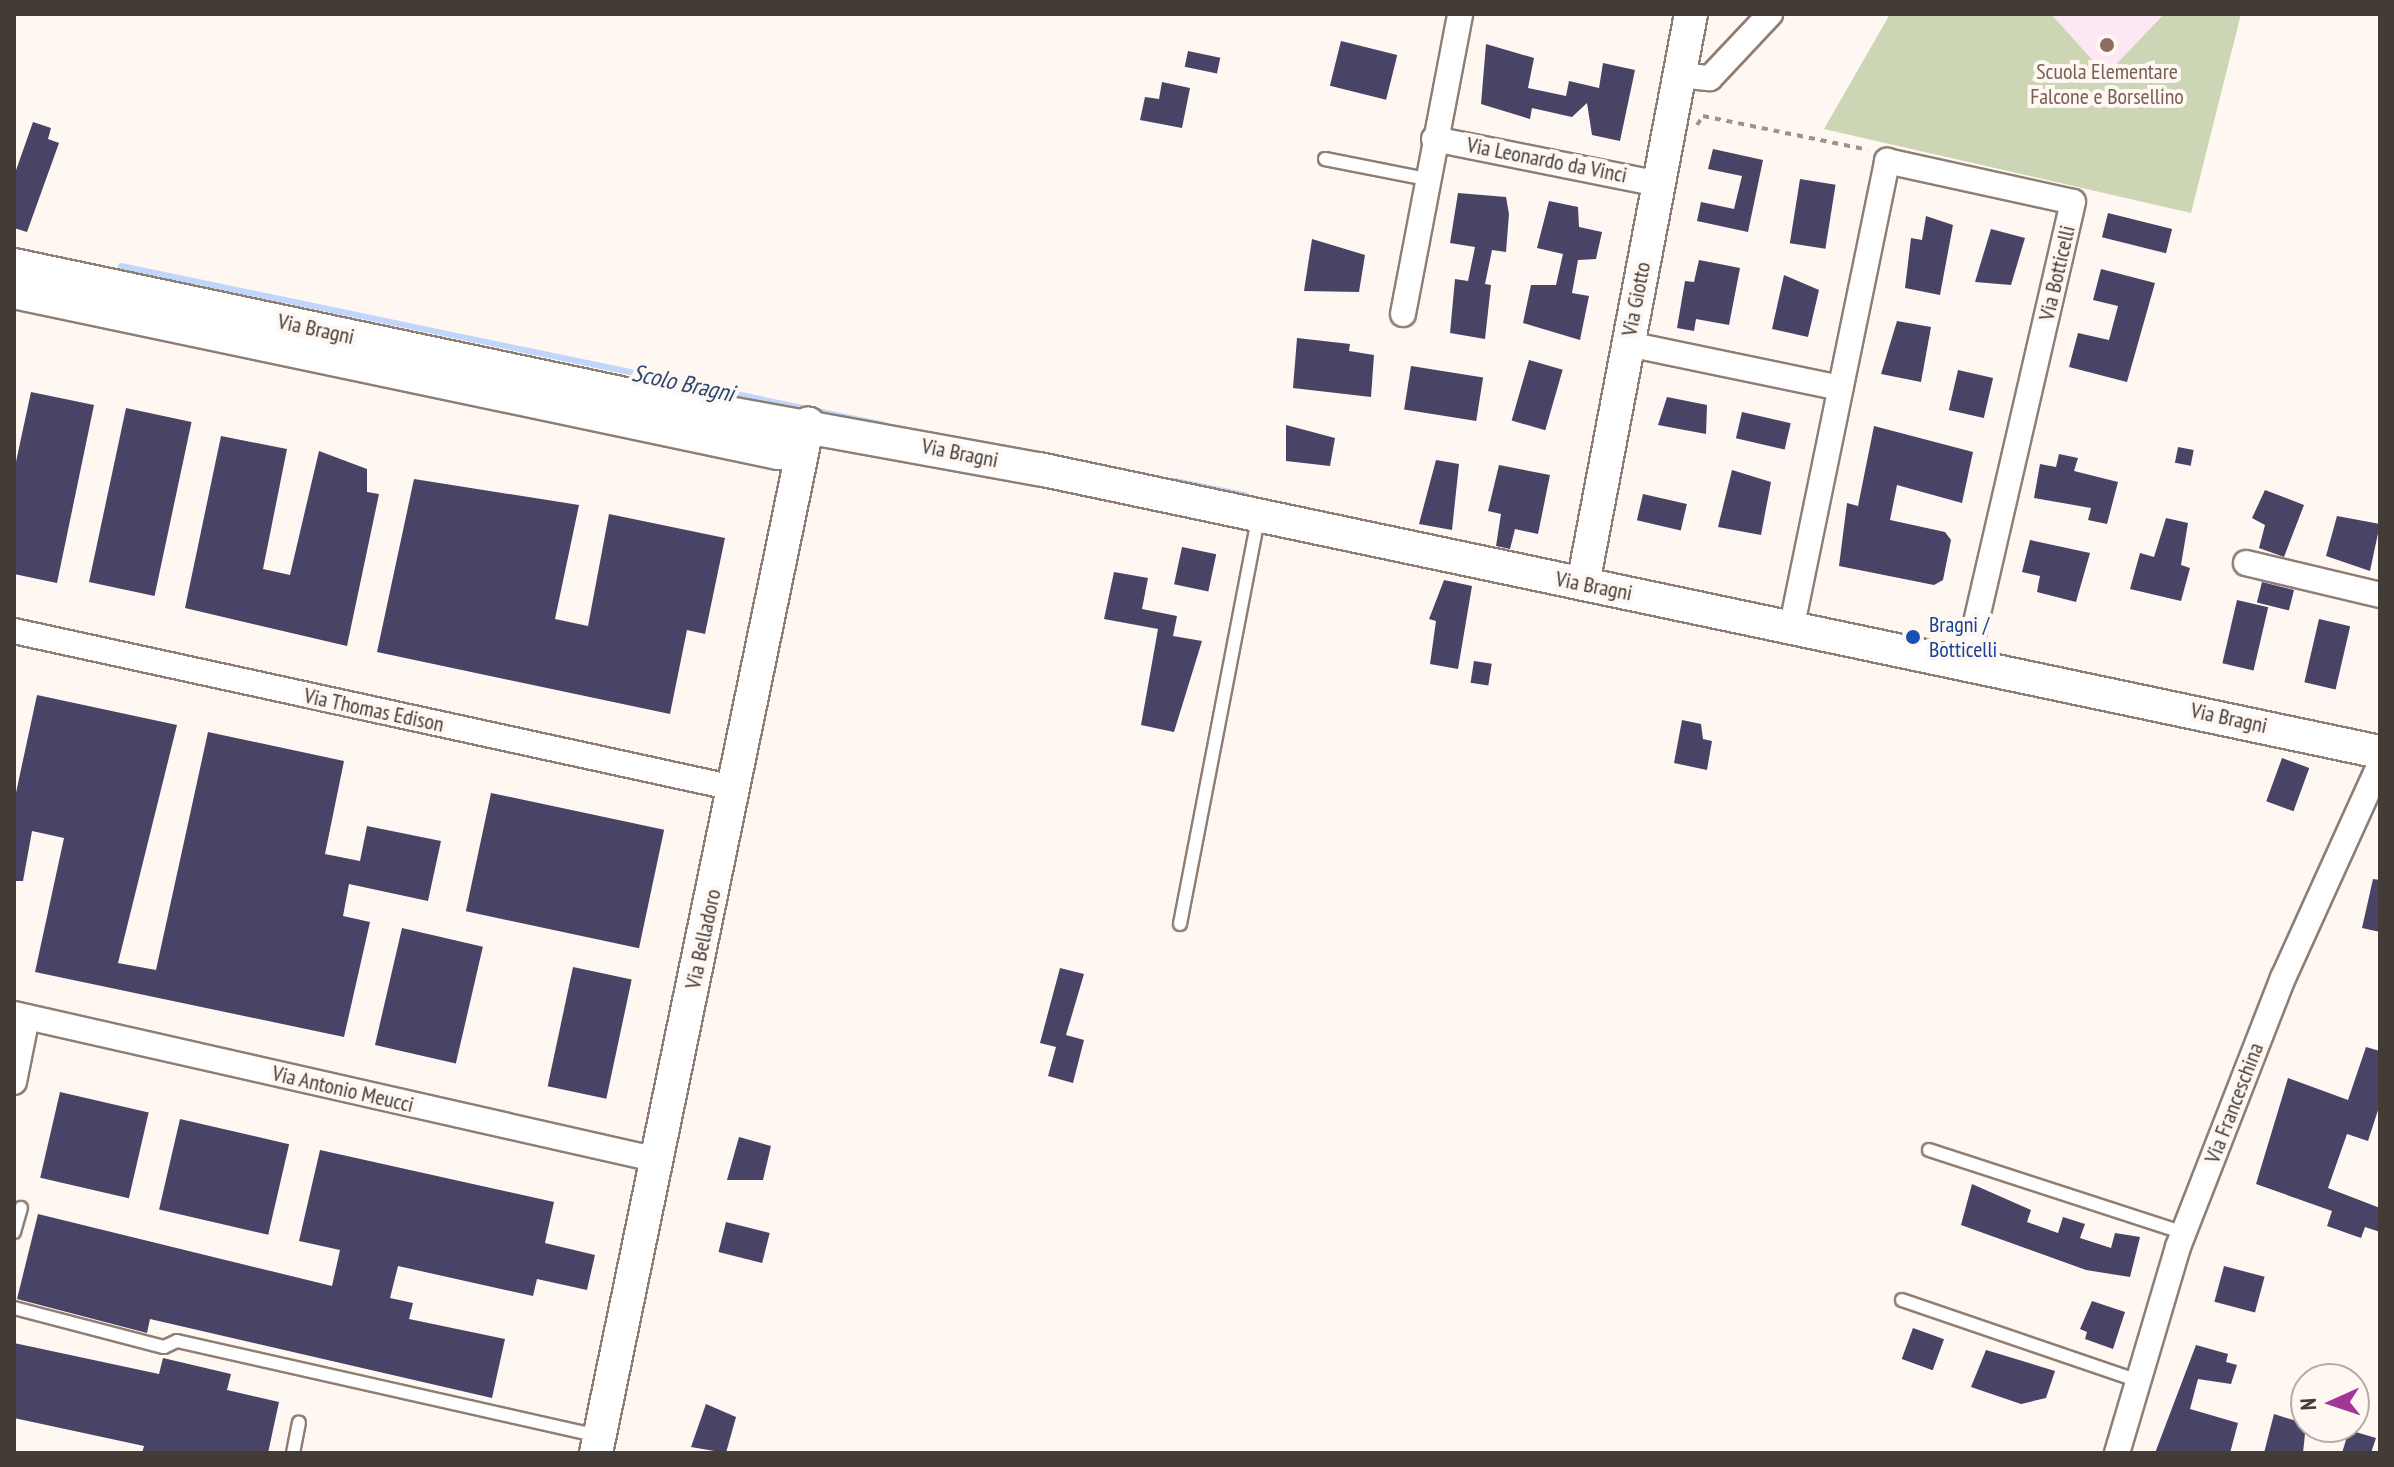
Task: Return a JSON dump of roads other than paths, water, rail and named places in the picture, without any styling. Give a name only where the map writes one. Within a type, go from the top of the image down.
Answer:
[{"type":"main road","name":"Via Giotto","points":[[1583,584],[1691,14]]},
{"type":"main road","name":"Via Bragni","points":[[14,265],[630,395],[808,424],[1967,661],[2380,752]]},
{"type":"main road","name":"Via Bragni","points":[[14,292],[790,456]]},
{"type":"main road","points":[[790,456],[808,424]]},
{"type":"main road","name":"Via Belladoro","points":[[598,1445],[734,788],[790,456]]},
{"type":"street","points":[[1403,314],[1460,14]]},
{"type":"street","points":[[1679,75],[1710,78],[1770,14]]},
{"type":"street","name":"Via Leonardo da Vinci","points":[[1434,139],[1659,184]]},
{"type":"street","name":"Via Botticelli","points":[[1840,388],[1887,161],[2073,202],[1967,661]]},
{"type":"street","points":[[1628,344],[1840,388],[1792,625]]},
{"type":"street","points":[[2246,563],[2380,595]]},
{"type":"street","name":"Via Thomas Edison","points":[[14,631],[734,788]]},
{"type":"street","name":"Via Franceschina","points":[[2117,1453],[2184,1233],[2283,978],[2380,764]]},
{"type":"street","name":"Via Antonio Meucci","points":[[14,1082],[21,1016],[658,1160]]},
{"type":"lane","points":[[1325,159],[1427,179]]},
{"type":"lane","points":[[1180,924],[1258,518]]},
{"type":"lane","points":[[1929,1150],[2184,1233]]},
{"type":"lane","points":[[14,1232],[21,1208]]},
{"type":"lane","points":[[1902,1300],[2139,1381]]},
{"type":"lane","points":[[14,1308],[164,1347],[177,1341],[598,1445]]},
{"type":"lane","points":[[293,1453],[299,1423]]},
{"type":"waterway","name":"Scolo Bragni","points":[[121,266],[885,425]]},
{"type":"waterway","name":"Scolo Bragni","points":[[1175,481],[1245,495]]},
{"type":"place","name":"Scuola Elementare Falcone e Borsellino","points":[[2107,45]]},
{"type":"place","name":"Bragni / Botticelli","points":[[1913,637]]}]
